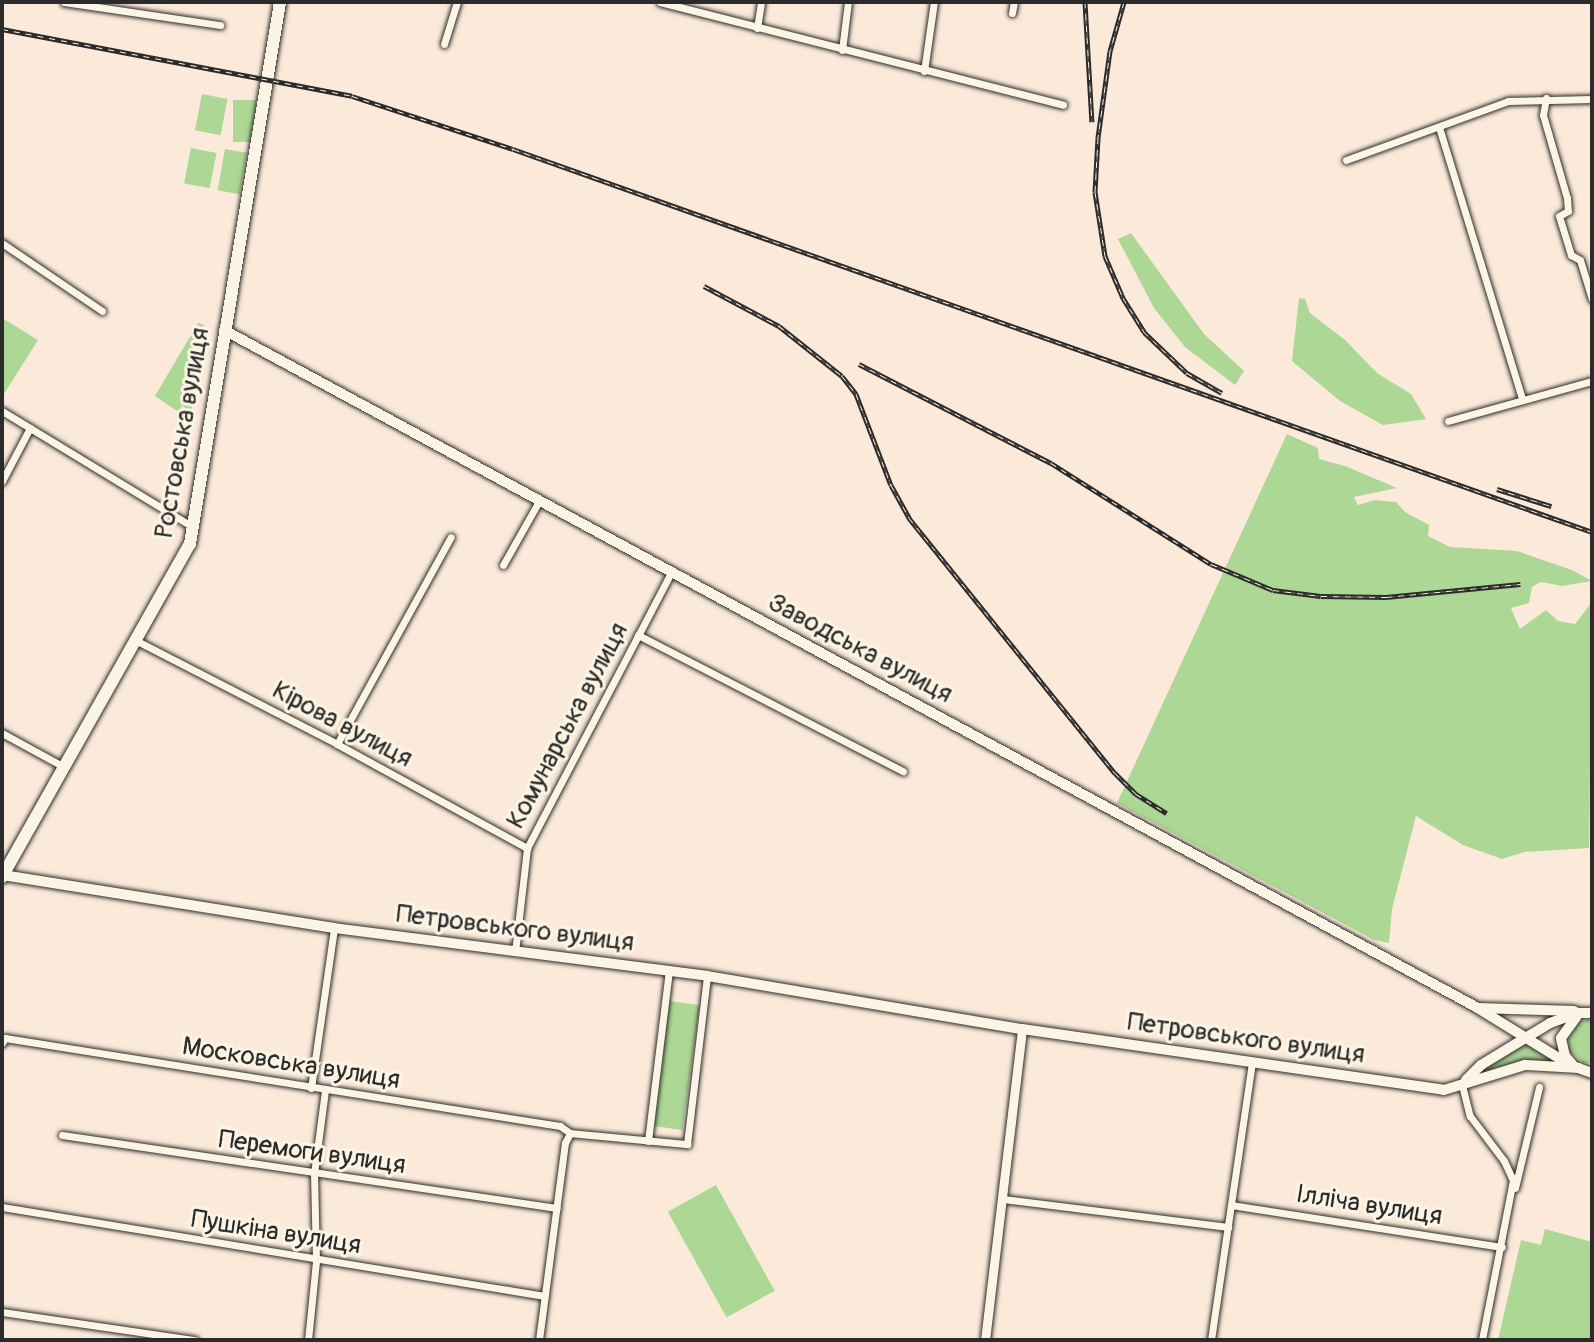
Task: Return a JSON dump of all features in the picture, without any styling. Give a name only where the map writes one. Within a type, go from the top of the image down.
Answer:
[{"type":"highway","name":"Ростовська вулиця","points":[[2,876],[190,544],[280,2]]},
{"type":"main road","name":"Заводська вулиця","points":[[224,330],[1476,1007],[1579,1068]]},
{"type":"main road","name":"Петровського вулиця","points":[[2,876],[334,928],[707,976],[1022,1029],[1444,1090],[1532,1064],[1592,1072]]},
{"type":"main road","points":[[1476,1007],[1592,1013]]},
{"type":"main road","points":[[1462,1085],[1481,1065],[1527,1038],[1568,1016],[1592,1013]]},
{"type":"main road","points":[[1579,1068],[1565,1056],[1561,1038],[1569,1022],[1592,1013]]},
{"type":"street","points":[[64,2],[220,25]]},
{"type":"street","points":[[444,44],[457,2]]},
{"type":"street","points":[[660,2],[1063,105]]},
{"type":"street","points":[[757,28],[761,2]]},
{"type":"street","points":[[842,50],[848,2]]},
{"type":"street","points":[[924,71],[934,2]]},
{"type":"street","points":[[1012,13],[1014,2]]},
{"type":"street","points":[[1546,98],[1543,115],[1567,198],[1568,211],[1559,216],[1571,255],[1580,260],[1592,299]]},
{"type":"street","points":[[1346,160],[1508,101],[1592,99]]},
{"type":"street","points":[[1439,127],[1522,399]]},
{"type":"street","points":[[2,243],[102,311]]},
{"type":"street","points":[[1448,421],[1592,381]]},
{"type":"street","points":[[2,411],[193,527]]},
{"type":"street","points":[[2,481],[30,428]]},
{"type":"street","points":[[503,565],[539,501]]},
{"type":"street","points":[[337,744],[451,537]]},
{"type":"street","name":"Комунарська вулиця","points":[[515,952],[527,848],[671,572]]},
{"type":"street","points":[[638,635],[903,771]]},
{"type":"street","name":"Кірова вулиця","points":[[137,641],[337,744],[527,848]]},
{"type":"street","points":[[2,733],[64,767]]},
{"type":"street","points":[[311,1088],[334,928]]},
{"type":"street","points":[[648,1141],[669,971]]},
{"type":"street","name":"Московська вулиця","points":[[4,1040],[560,1126],[570,1133],[687,1144],[707,976]]},
{"type":"street","points":[[985,1340],[1022,1029]]},
{"type":"street","points":[[1211,1340],[1252,1063]]},
{"type":"street","points":[[1462,1085],[1470,1116],[1510,1170],[1514,1190]]},
{"type":"street","points":[[1482,1340],[1539,1087]]},
{"type":"street","points":[[308,1340],[316,1261],[314,1174],[325,1091]]},
{"type":"street","points":[[539,1340],[570,1133]]},
{"type":"street","name":"Перемоги вулиця","points":[[62,1135],[557,1208]]},
{"type":"street","points":[[1003,1199],[1228,1227]]},
{"type":"street","name":"Ілліча вулиця","points":[[1231,1205],[1502,1247]]},
{"type":"street","name":"Пушкіна вулиця","points":[[2,1209],[545,1296]]},
{"type":"street","points":[[2,1312],[195,1340]]},
{"type":"green space","points":[[202,94],[228,99],[220,135],[195,130]]},
{"type":"green space","points":[[233,100],[256,100],[256,142],[233,142]]},
{"type":"green space","points":[[191,148],[217,153],[210,188],[184,183]]},
{"type":"green space","points":[[225,149],[247,153],[239,194],[218,190]]},
{"type":"green space","points":[[1131,233],[1204,334],[1244,371],[1235,385],[1185,347],[1154,308],[1118,239]]},
{"type":"green space","points":[[1299,298],[1305,299],[1310,313],[1345,340],[1377,373],[1411,394],[1426,419],[1383,425],[1340,401],[1292,361]]},
{"type":"green space","points":[[2,318],[38,340],[2,397]]},
{"type":"green space","points":[[198,323],[204,325],[190,420],[155,396]]},
{"type":"green space","points":[[1287,434],[1318,448],[1319,459],[1345,466],[1397,488],[1354,497],[1358,505],[1374,500],[1396,502],[1405,512],[1429,525],[1428,536],[1450,547],[1517,551],[1572,570],[1592,581],[1562,586],[1541,582],[1532,587],[1529,603],[1511,608],[1520,629],[1546,610],[1558,621],[1575,624],[1592,602],[1589,848],[1524,852],[1502,859],[1463,845],[1416,816],[1392,909],[1389,943],[1374,940],[1117,803]]},
{"type":"green space","points":[[670,1001],[700,1005],[682,1130],[652,1126]]},
{"type":"green space","points":[[1592,1019],[1592,1063],[1584,1063],[1568,1050],[1566,1036],[1577,1022]]},
{"type":"green space","points":[[1527,1042],[1559,1062],[1529,1060],[1468,1076]]},
{"type":"green space","points":[[716,1185],[775,1291],[727,1317],[668,1212]]},
{"type":"green space","points":[[1545,1229],[1592,1242],[1592,1340],[1498,1340],[1521,1240],[1541,1245]]},
{"type":"railway","points":[[1085,2],[1092,122]]},
{"type":"railway","points":[[1124,2],[1110,51],[1098,138],[1095,192],[1105,256],[1123,298],[1144,332],[1187,373],[1222,393]]},
{"type":"railway","points":[[2,29],[352,96],[513,149],[1592,532]]},
{"type":"railway","points":[[704,286],[779,326],[842,376],[856,394],[891,485],[909,518],[1115,773],[1136,794],[1166,813]]},
{"type":"railway","points":[[859,364],[1051,463],[1211,564],[1273,590],[1321,596],[1386,597],[1520,584]]},
{"type":"railway","points":[[1497,489],[1551,506]]}]
